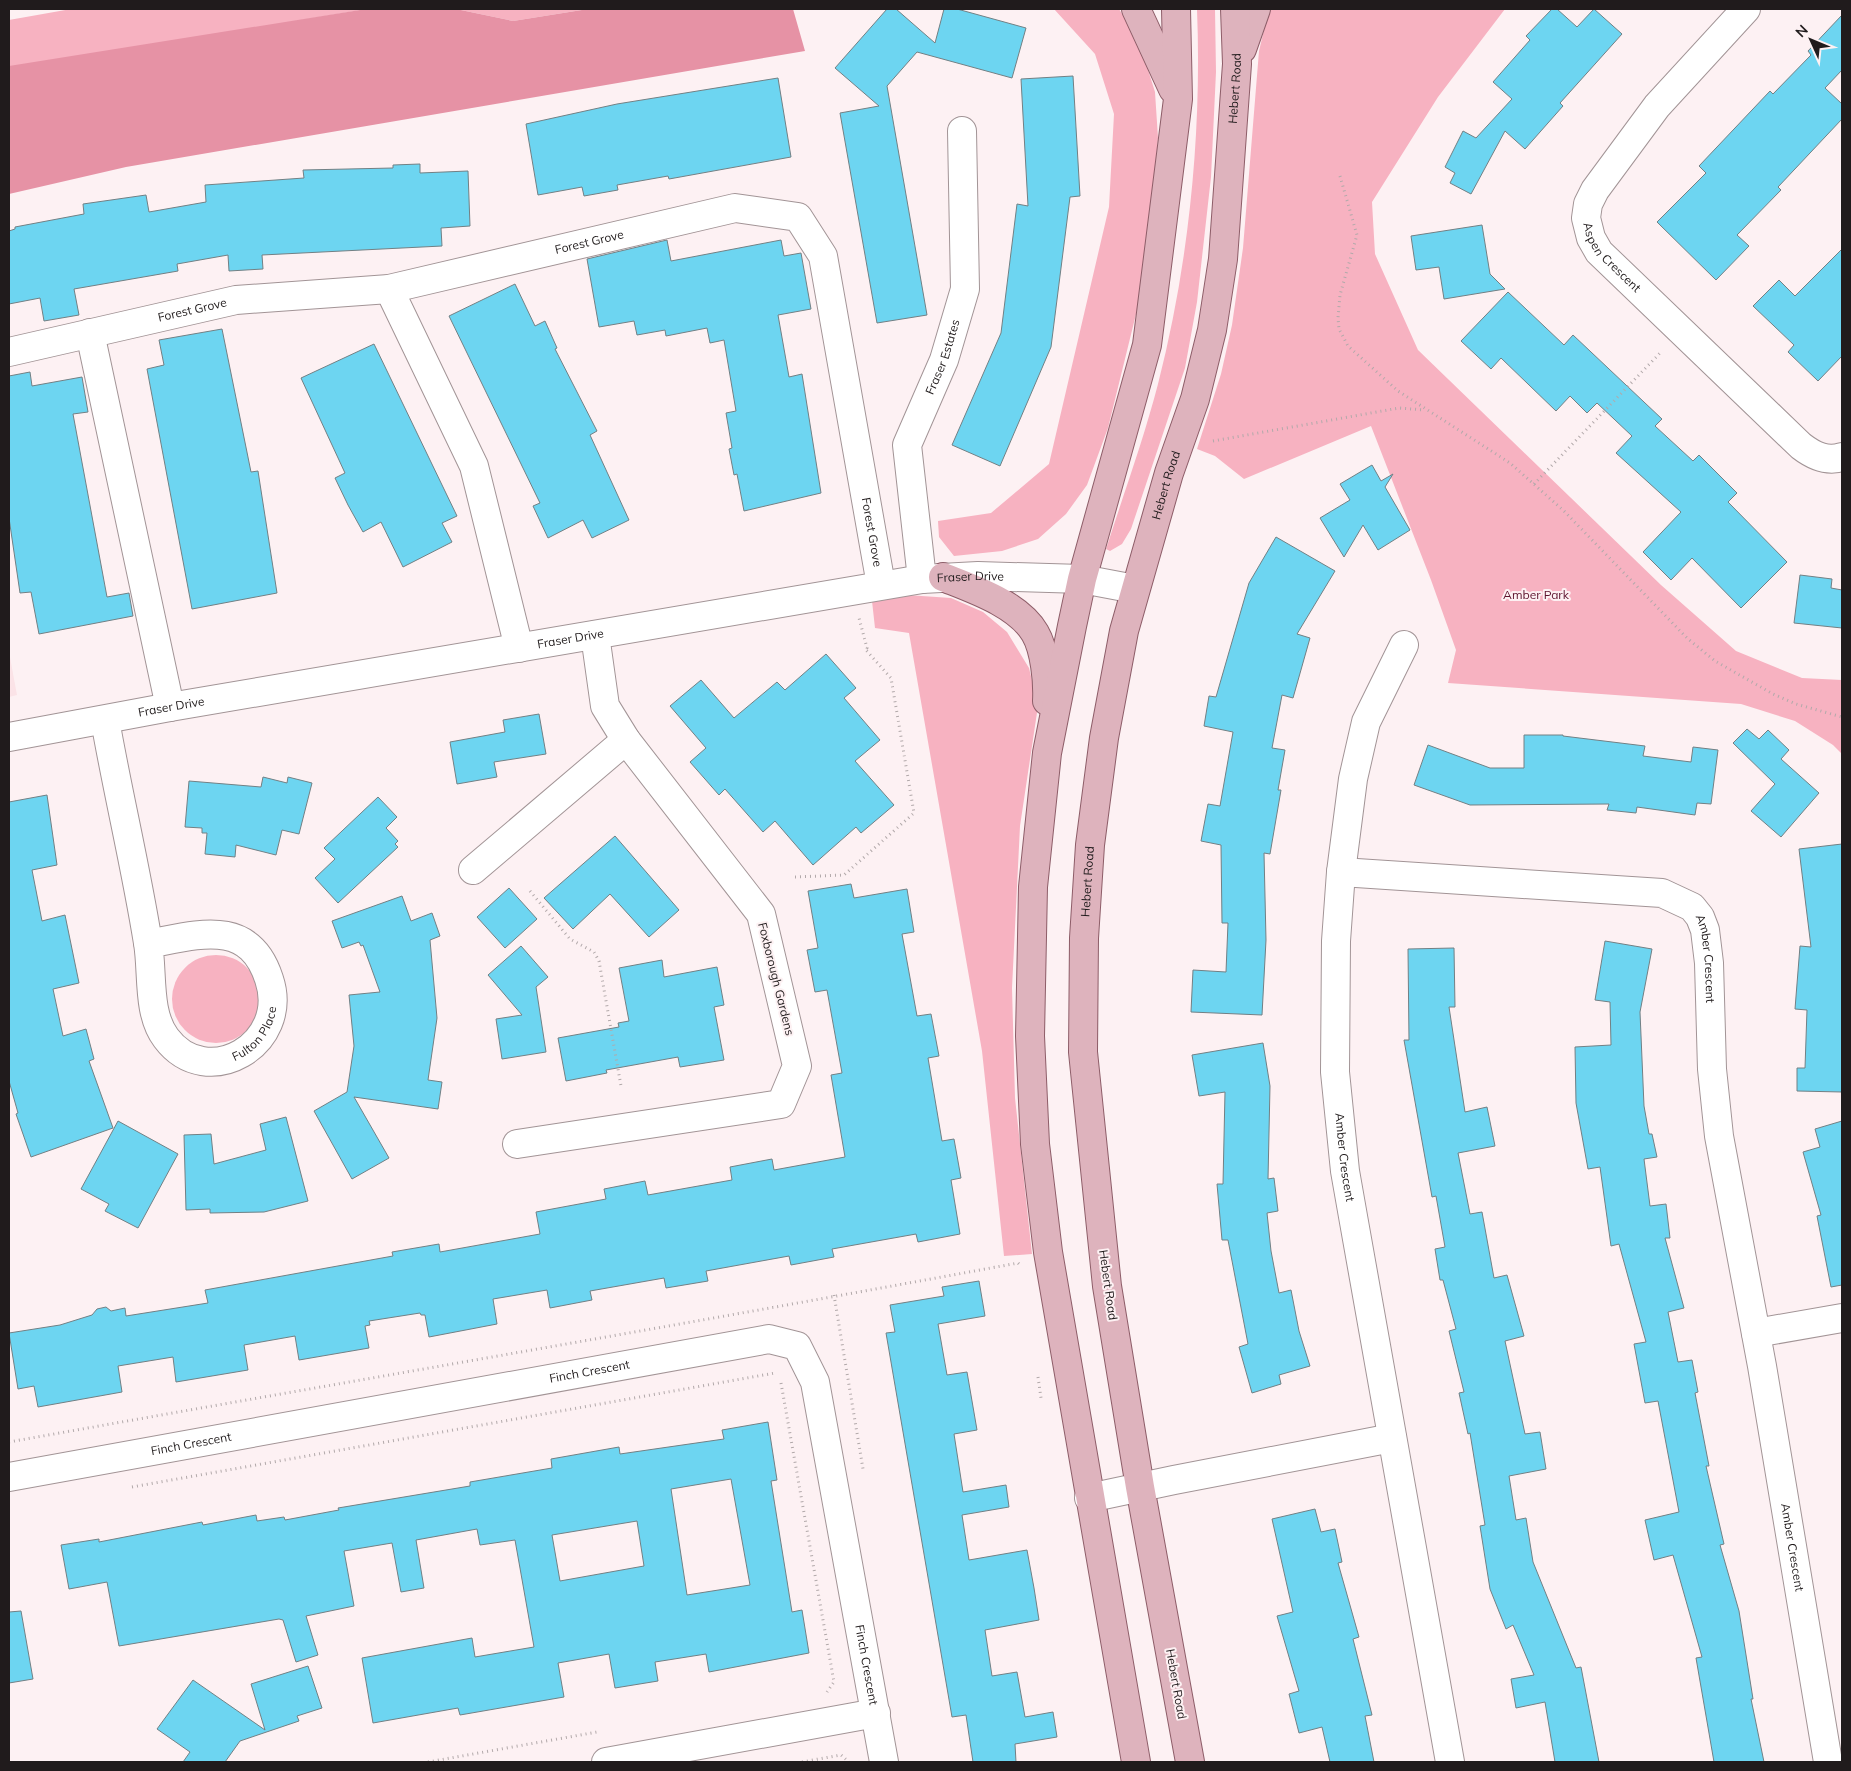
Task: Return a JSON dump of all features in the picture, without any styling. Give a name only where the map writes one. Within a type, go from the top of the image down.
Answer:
[{"type":"main road","points":[[1136,9],[1178,99]]},
{"type":"main road","points":[[1047,753],[1082,579],[1147,345],[1178,99],[1176,9]]},
{"type":"main road","name":"Hebert Road","points":[[1190,1762],[1140,1487],[1107,1286],[1083,1052],[1084,938],[1090,845],[1104,738],[1135,588],[1169,473],[1187,426],[1212,330],[1222,260],[1237,64],[1235,9]]},
{"type":"main road","points":[[1237,64],[1256,9]]},
{"type":"main road","points":[[933,578],[983,593],[1010,608],[1035,633],[1048,676],[1047,753],[1033,887],[1030,1036],[1035,1144],[1048,1252],[1136,1762]]},
{"type":"street","name":"Aspen Crescent","points":[[1746,9],[1657,106],[1603,176],[1588,204],[1587,228],[1598,252],[1801,446],[1823,458],[1833,460],[1842,457]]},
{"type":"street","name":"Fraser Estates","points":[[933,578],[908,445],[944,360],[965,289],[962,131]]},
{"type":"street","name":"Forest Grove","points":[[9,352],[236,300],[389,289],[735,208],[798,216],[823,256],[881,584]]},
{"type":"street","points":[[389,289],[474,466],[519,648]]},
{"type":"street","points":[[90,333],[170,707]]},
{"type":"street","name":"Fraser Drive","points":[[9,737],[170,707],[881,584],[933,578],[978,576],[1082,579],[1135,588]]},
{"type":"street","points":[[473,870],[626,740],[605,706],[594,635]]},
{"type":"street","name":"Amber Crescent","points":[[1404,645],[1366,722],[1353,779],[1341,872],[1336,941],[1335,1072],[1345,1171],[1450,1762]]},
{"type":"street","name":"Fulton Place","points":[[105,720],[148,944],[154,1011],[166,1039],[178,1050],[191,1057],[206,1061],[222,1061],[236,1057],[260,1040],[272,1014],[273,1000],[267,971],[260,957],[250,946],[232,937],[211,933],[148,944]]},
{"type":"street","name":"Foxborough Gardens","points":[[516,1144],[781,1104],[797,1066],[761,914],[626,740]]},
{"type":"street","name":"Amber Crescent","points":[[1341,872],[1662,893],[1692,907],[1700,917],[1708,946],[1714,1103],[1756,1333],[1828,1762]]},
{"type":"street","points":[[1756,1333],[1842,1318]]},
{"type":"street","name":"Finch Crescent","points":[[9,1477],[768,1338],[797,1346],[815,1382],[884,1762]]},
{"type":"street","points":[[1089,1498],[1392,1438]]},
{"type":"street","name":"Finch Crescent","points":[[606,1762],[876,1713]]},
{"type":"path","points":[[1340,176],[1357,235],[1340,295],[1339,329],[1348,346],[1360,359],[1398,391],[1493,450],[1534,484],[1564,511],[1687,638],[1715,661],[1773,694],[1796,704],[1842,716]]},
{"type":"path","points":[[1534,484],[1682,331]]},
{"type":"path","points":[[1212,441],[1398,408],[1426,410]]},
{"type":"path","points":[[795,877],[844,875],[914,813],[890,678],[865,650],[867,648],[859,617]]},
{"type":"path","points":[[530,891],[570,939],[594,952],[599,961],[621,1086]]},
{"type":"path","points":[[9,1442],[1018,1263]]},
{"type":"path","points":[[128,1487],[774,1372],[780,1378],[834,1682],[829,1692],[820,1693]]},
{"type":"path","points":[[428,1762],[600,1732]]},
{"type":"path","points":[[802,1762],[841,1755],[849,1762]]},
{"type":"shaded area","points":[[366,9],[456,9],[513,21],[588,9],[793,9],[805,51],[126,167],[9,194],[9,66]]},
{"type":"shaded area","points":[[9,652],[17,695],[9,697]]},
{"type":"green space","points":[[71,9],[367,9],[9,69],[9,20]]},
{"type":"green space","points":[[456,9],[588,9],[513,21]]},
{"type":"green space","points":[[1054,9],[1119,9],[1139,41],[1155,92],[1158,138],[1151,219],[1137,310],[1108,428],[1087,485],[1066,514],[1038,539],[1002,551],[954,556],[939,537],[938,521],[991,513],[1049,464],[1109,207],[1114,114],[1095,54]]},
{"type":"green space","points":[[1197,9],[1215,9],[1216,72],[1211,177],[1197,302],[1185,368],[1131,529],[1122,544],[1110,551],[1106,549],[1153,404],[1178,292],[1191,198],[1195,150],[1198,56]]},
{"type":"green space","name":"Amber Park","points":[[1269,9],[1505,9],[1438,97],[1372,202],[1375,254],[1418,350],[1661,585],[1736,651],[1802,678],[1842,680],[1842,754],[1833,745],[1795,721],[1741,704],[1448,683],[1456,650],[1371,426],[1244,479],[1215,456],[1197,449],[1221,374],[1232,325],[1243,248],[1259,51]]},
{"type":"green space","points":[[907,595],[951,598],[983,612],[1007,632],[1029,668],[1038,706],[1020,826],[1012,988],[1015,1098],[1032,1254],[1004,1256],[982,1051],[909,633],[875,628],[872,601]]},
{"type":"green space","points":[[216,955],[233,958],[241,962],[253,974],[257,982],[260,999],[257,1016],[253,1024],[241,1036],[233,1040],[216,1043],[199,1040],[191,1036],[179,1024],[175,1016],[172,999],[175,982],[179,974],[191,962],[199,958]]},
{"type":"building","points":[[887,9],[896,9],[935,43],[944,9],[957,9],[1026,28],[1012,78],[917,52],[887,86],[927,315],[877,323],[840,113],[879,106],[835,68]]},
{"type":"building","points":[[1552,9],[1557,9],[1577,27],[1594,9],[1622,34],[1560,103],[1563,106],[1525,149],[1505,131],[1471,194],[1450,183],[1455,173],[1445,167],[1463,131],[1476,138],[1512,99],[1493,82],[1530,40],[1526,36]]},
{"type":"building","points":[[1842,15],[1842,70],[1825,88],[1842,104],[1842,119],[1778,187],[1781,190],[1737,235],[1749,246],[1716,280],[1657,222],[1706,173],[1699,166],[1770,91],[1773,94],[1811,55],[1808,51]]},
{"type":"building","points":[[1073,76],[1080,196],[1070,197],[1051,347],[1000,466],[952,445],[1001,333],[1017,204],[1028,206],[1021,79]]},
{"type":"building","points":[[778,78],[791,157],[669,179],[668,176],[617,185],[618,190],[584,196],[582,187],[538,195],[526,124],[617,104]]},
{"type":"building","points":[[420,164],[420,173],[468,171],[470,226],[441,228],[442,246],[262,255],[263,269],[229,271],[228,255],[177,264],[178,271],[74,289],[79,315],[44,321],[40,298],[9,304],[9,231],[15,229],[15,227],[84,214],[83,204],[146,195],[149,212],[206,202],[205,185],[304,178],[303,170],[393,168],[393,165]]},
{"type":"building","points":[[1482,225],[1490,274],[1505,289],[1444,299],[1439,267],[1416,270],[1411,236]]},
{"type":"building","points":[[667,240],[671,261],[781,240],[784,256],[801,253],[811,309],[778,315],[789,377],[802,374],[821,493],[744,511],[737,474],[734,475],[729,449],[732,448],[726,413],[736,411],[724,340],[710,343],[707,328],[666,336],[665,330],[637,335],[634,321],[599,327],[587,259]]},
{"type":"building","points":[[1842,249],[1842,356],[1818,381],[1788,352],[1794,345],[1753,306],[1779,280],[1795,296]]},
{"type":"building","points":[[515,284],[535,326],[545,321],[557,348],[555,349],[597,431],[590,435],[629,520],[592,538],[583,520],[548,538],[533,506],[540,503],[449,316]]},
{"type":"building","points":[[1508,292],[1564,345],[1573,335],[1662,419],[1655,426],[1693,461],[1699,455],[1737,493],[1728,502],[1787,562],[1741,608],[1692,558],[1671,580],[1643,552],[1681,512],[1616,453],[1632,436],[1597,403],[1587,413],[1570,396],[1556,411],[1501,358],[1491,369],[1461,341]]},
{"type":"building","points":[[222,329],[251,472],[258,471],[277,593],[192,609],[147,369],[164,365],[159,340]]},
{"type":"building","points":[[374,344],[457,516],[442,523],[452,542],[403,567],[381,522],[363,532],[348,505],[335,478],[345,473],[301,378]]},
{"type":"building","points":[[30,372],[32,386],[82,377],[88,412],[73,414],[107,597],[129,593],[133,616],[39,634],[31,592],[20,593],[9,518],[9,376]]},
{"type":"building","points":[[1372,465],[1381,481],[1393,474],[1385,487],[1410,530],[1378,550],[1363,525],[1344,557],[1320,518],[1350,500],[1340,484]]},
{"type":"building","points":[[1276,537],[1335,571],[1297,634],[1310,638],[1293,698],[1282,695],[1272,748],[1285,750],[1278,790],[1281,790],[1270,854],[1264,853],[1266,940],[1262,1015],[1191,1012],[1193,970],[1226,972],[1228,923],[1222,923],[1221,845],[1201,841],[1208,804],[1220,806],[1233,732],[1204,726],[1209,696],[1216,697],[1249,583]]},
{"type":"building","points":[[1800,575],[1832,579],[1831,588],[1842,590],[1842,628],[1794,623]]},
{"type":"building","points":[[826,654],[856,688],[844,698],[880,740],[855,761],[894,805],[861,833],[856,827],[813,865],[775,821],[763,832],[725,789],[719,795],[690,762],[706,748],[670,706],[701,680],[734,718],[777,682],[785,690]]},
{"type":"building","points":[[539,714],[546,754],[494,762],[497,777],[457,784],[450,742],[505,732],[503,720]]},
{"type":"building","points":[[1747,729],[1759,739],[1768,730],[1789,750],[1781,759],[1819,793],[1781,837],[1751,811],[1775,784],[1733,743]]},
{"type":"building","points":[[1524,735],[1563,735],[1645,746],[1643,756],[1691,762],[1693,747],[1718,750],[1711,804],[1697,803],[1695,815],[1637,807],[1636,813],[1607,810],[1609,804],[1470,805],[1414,785],[1428,745],[1490,768],[1524,768]]},
{"type":"building","points":[[263,777],[287,783],[288,777],[312,783],[299,834],[282,830],[276,855],[236,845],[235,857],[205,854],[207,833],[202,833],[202,828],[185,827],[189,781],[261,787]]},
{"type":"building","points":[[47,795],[57,865],[32,870],[42,921],[65,915],[79,983],[53,989],[63,1036],[86,1029],[94,1059],[89,1061],[113,1128],[31,1157],[16,1114],[18,1113],[9,1081],[9,802]]},
{"type":"building","points":[[378,797],[397,817],[386,828],[398,841],[395,844],[398,847],[338,903],[315,878],[335,859],[324,848]]},
{"type":"building","points":[[615,836],[679,910],[649,937],[610,894],[573,929],[544,898]]},
{"type":"building","points":[[1842,844],[1842,1092],[1797,1091],[1797,1068],[1805,1068],[1807,1010],[1795,1009],[1800,946],[1811,947],[1799,849]]},
{"type":"building","points":[[851,884],[854,898],[907,889],[914,932],[902,934],[917,1016],[931,1014],[939,1056],[928,1058],[942,1141],[954,1139],[961,1178],[951,1180],[960,1234],[918,1242],[916,1234],[832,1249],[834,1257],[791,1265],[789,1256],[706,1271],[708,1281],[666,1288],[664,1278],[590,1291],[592,1300],[550,1308],[547,1290],[493,1299],[497,1324],[429,1337],[425,1315],[420,1313],[369,1321],[370,1325],[365,1326],[369,1348],[299,1360],[295,1336],[244,1345],[248,1370],[176,1382],[173,1357],[118,1366],[122,1392],[38,1407],[34,1386],[18,1389],[9,1333],[60,1325],[92,1315],[97,1309],[106,1307],[111,1311],[125,1308],[126,1316],[208,1303],[205,1290],[393,1256],[392,1252],[439,1244],[440,1252],[540,1234],[536,1212],[606,1199],[604,1189],[645,1181],[648,1195],[732,1180],[730,1167],[772,1159],[774,1170],[845,1157],[831,1075],[842,1073],[827,990],[815,992],[807,950],[818,948],[808,891]]},
{"type":"building","points":[[509,888],[537,919],[505,948],[477,917]]},
{"type":"building","points":[[402,896],[411,921],[432,913],[440,936],[430,940],[437,1018],[428,1080],[442,1082],[438,1109],[354,1097],[389,1158],[352,1179],[314,1111],[347,1092],[354,1046],[349,995],[380,992],[363,945],[361,946],[359,942],[342,948],[332,921]]},
{"type":"building","points":[[1605,941],[1652,949],[1640,1012],[1644,1106],[1649,1134],[1652,1134],[1657,1157],[1644,1159],[1650,1206],[1666,1204],[1670,1238],[1665,1238],[1684,1308],[1668,1312],[1678,1362],[1692,1360],[1698,1392],[1695,1393],[1709,1466],[1706,1466],[1724,1544],[1720,1545],[1739,1611],[1753,1699],[1751,1699],[1764,1762],[1714,1762],[1696,1658],[1702,1657],[1673,1555],[1654,1560],[1645,1520],[1679,1512],[1658,1401],[1645,1403],[1634,1344],[1646,1342],[1619,1244],[1611,1246],[1600,1167],[1588,1169],[1576,1103],[1575,1047],[1611,1045],[1610,1002],[1595,1000]]},
{"type":"building","points":[[521,946],[548,977],[536,987],[546,1052],[502,1059],[496,1019],[522,1015],[488,975]]},
{"type":"building","points":[[1454,948],[1455,1007],[1449,1007],[1465,1112],[1487,1107],[1495,1146],[1458,1153],[1470,1214],[1482,1212],[1494,1278],[1507,1275],[1524,1336],[1505,1341],[1525,1434],[1540,1432],[1546,1469],[1509,1476],[1516,1520],[1526,1518],[1533,1562],[1576,1668],[1581,1667],[1599,1762],[1555,1762],[1545,1702],[1516,1708],[1511,1679],[1534,1675],[1513,1625],[1506,1629],[1490,1589],[1480,1526],[1485,1525],[1470,1433],[1468,1434],[1459,1393],[1464,1392],[1449,1331],[1456,1329],[1443,1280],[1440,1280],[1435,1249],[1445,1247],[1436,1196],[1432,1197],[1404,1040],[1409,1040],[1408,949]]},
{"type":"building","points":[[662,960],[664,977],[717,967],[724,1005],[714,1007],[724,1060],[680,1067],[678,1057],[606,1070],[607,1073],[566,1081],[558,1038],[619,1027],[618,1023],[629,1021],[619,968]]},
{"type":"building","points":[[1263,1043],[1270,1086],[1268,1179],[1274,1178],[1278,1211],[1267,1213],[1271,1251],[1279,1293],[1291,1290],[1299,1331],[1310,1366],[1279,1375],[1281,1384],[1252,1393],[1239,1347],[1248,1344],[1228,1240],[1222,1240],[1217,1184],[1223,1184],[1225,1092],[1199,1096],[1192,1055]]},
{"type":"building","points":[[286,1117],[308,1201],[264,1212],[210,1213],[210,1209],[186,1210],[184,1135],[211,1134],[214,1164],[266,1150],[260,1124]]},
{"type":"building","points":[[118,1121],[178,1154],[138,1228],[105,1211],[109,1204],[81,1189]]},
{"type":"building","points":[[1842,1121],[1842,1285],[1831,1287],[1817,1216],[1821,1215],[1803,1152],[1820,1147],[1815,1129]]},
{"type":"building","points":[[979,1281],[985,1316],[938,1324],[947,1375],[967,1372],[977,1430],[954,1434],[963,1492],[1006,1485],[1009,1507],[962,1515],[969,1560],[1027,1550],[1034,1588],[1039,1620],[985,1630],[992,1676],[1017,1672],[1025,1717],[1053,1712],[1057,1737],[1015,1744],[1016,1762],[973,1762],[966,1715],[952,1717],[886,1333],[895,1332],[890,1305],[944,1296],[942,1287]]},
{"type":"building","points":[[768,1422],[777,1480],[771,1481],[792,1612],[802,1610],[809,1653],[709,1672],[706,1654],[655,1662],[658,1681],[615,1688],[609,1654],[558,1663],[564,1697],[460,1715],[458,1708],[373,1723],[362,1658],[472,1638],[475,1657],[534,1647],[515,1540],[480,1545],[477,1529],[416,1540],[424,1588],[401,1592],[392,1543],[344,1551],[354,1606],[306,1616],[318,1655],[296,1662],[283,1620],[279,1619],[119,1646],[107,1582],[69,1589],[61,1545],[99,1539],[99,1542],[202,1522],[203,1525],[256,1515],[257,1521],[284,1517],[285,1520],[339,1510],[338,1508],[470,1486],[470,1482],[552,1468],[551,1459],[619,1447],[620,1454],[724,1439],[722,1430]],"holes":[[[731,1479],[750,1585],[687,1595],[671,1489]],[[637,1521],[644,1566],[560,1581],[552,1535]]]},
{"type":"building","points":[[1315,1509],[1321,1532],[1335,1529],[1342,1562],[1338,1563],[1359,1637],[1353,1639],[1372,1715],[1365,1716],[1374,1762],[1330,1762],[1322,1727],[1299,1733],[1289,1694],[1299,1691],[1277,1616],[1293,1612],[1272,1519]]},
{"type":"building","points":[[21,1611],[33,1679],[9,1683],[9,1612]]},
{"type":"building","points":[[308,1666],[322,1708],[297,1716],[299,1721],[240,1741],[225,1762],[183,1762],[190,1752],[157,1729],[193,1680],[265,1730],[251,1684]]}]
